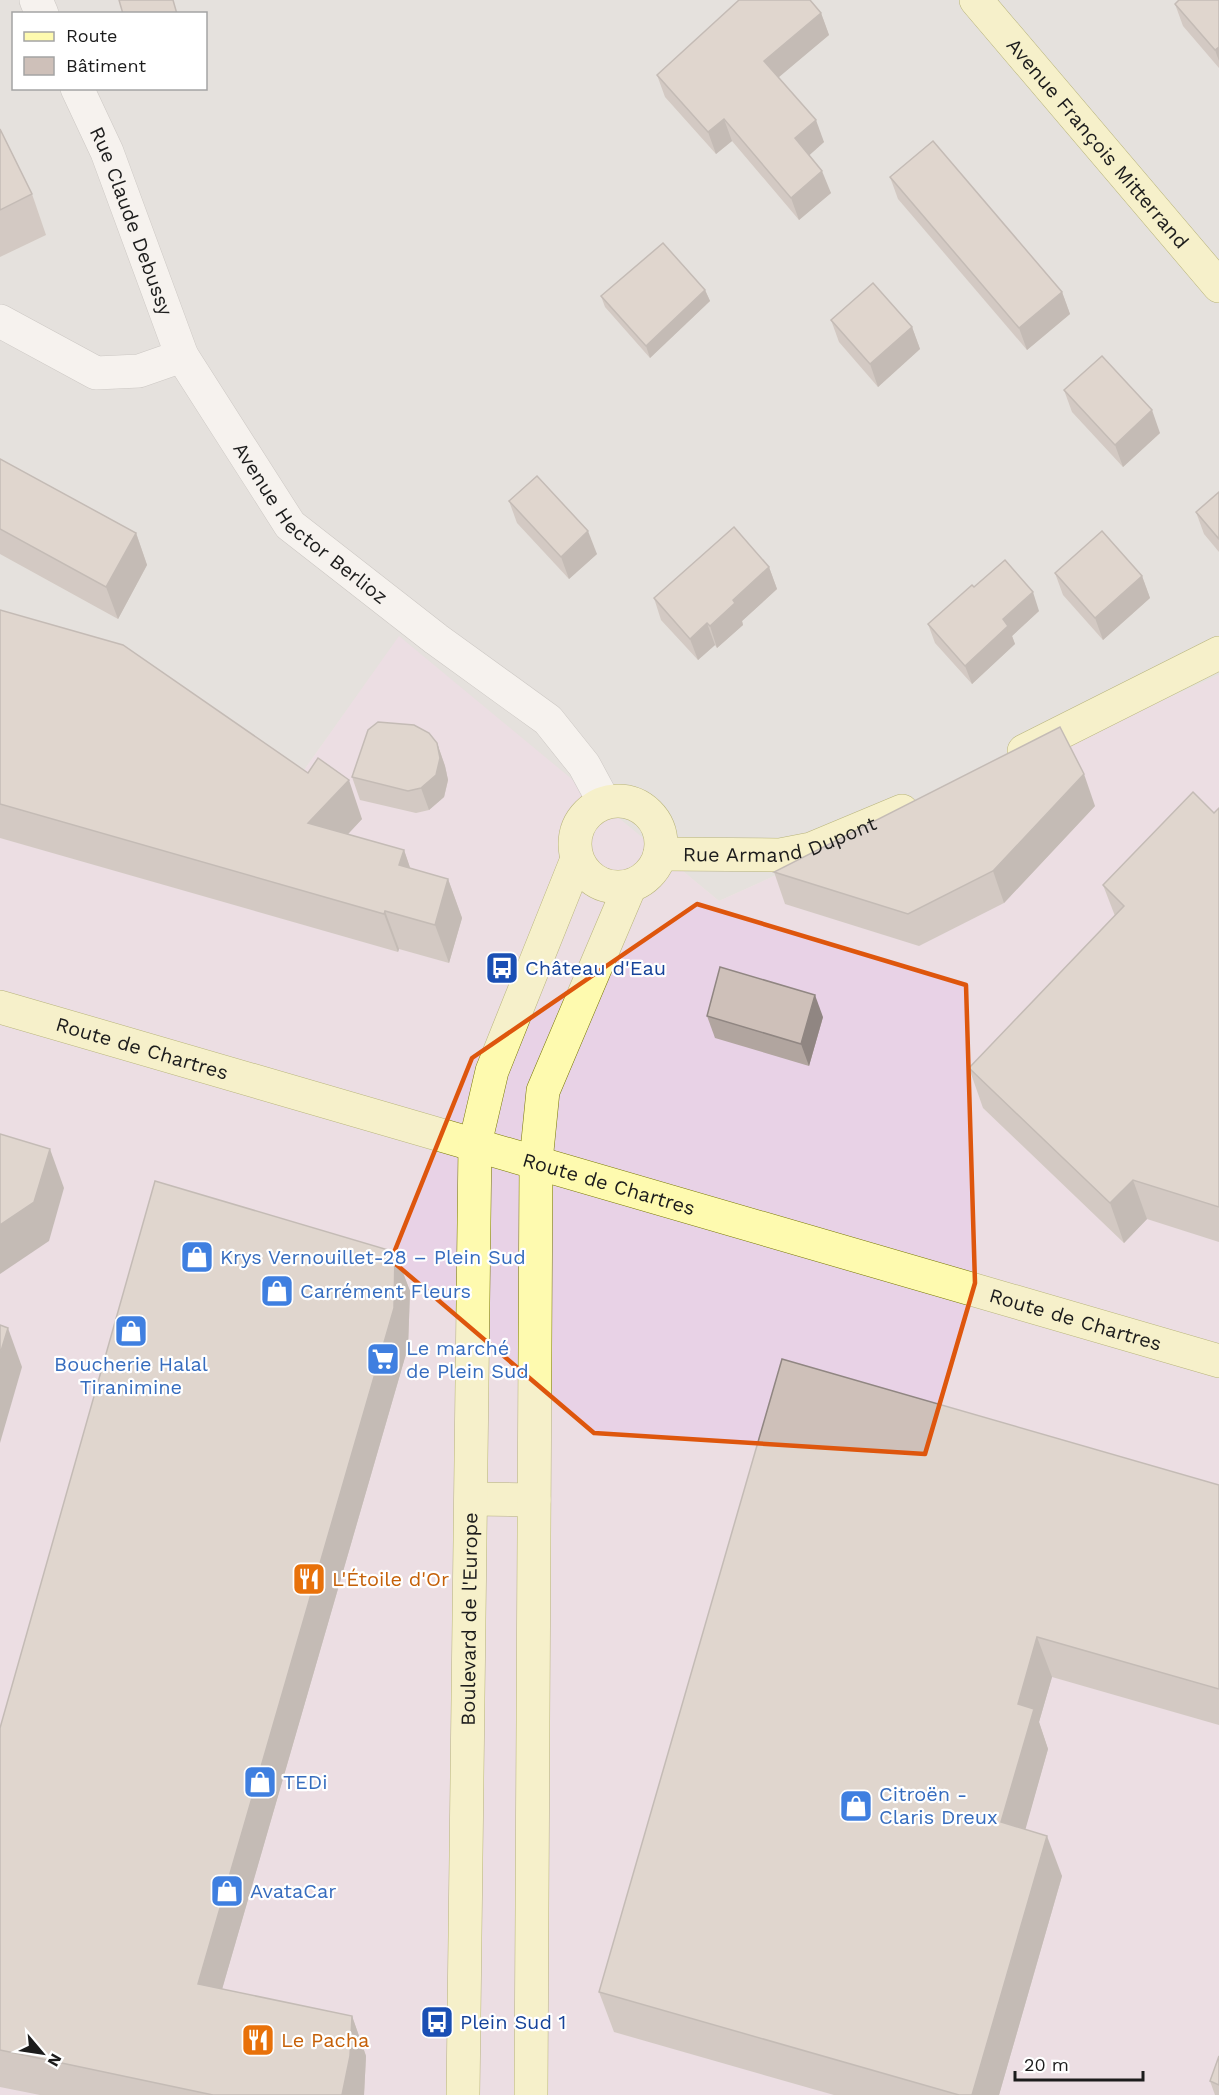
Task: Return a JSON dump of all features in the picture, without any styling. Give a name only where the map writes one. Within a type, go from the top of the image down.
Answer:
[{"type":"street","name":"Avenue François Mitterrand","points":[[976,0],[1219,286]]},
{"type":"street","name":"Rue Claude Debussy","points":[[78,90],[107,152],[182,356]]},
{"type":"street","points":[[0,321],[96,373],[139,371],[182,356]]},
{"type":"street","name":"Avenue Hector Berlioz","points":[[182,356],[290,525],[436,639],[548,720],[584,765],[604,802]]},
{"type":"street","points":[[999,763],[1219,653]]},
{"type":"street","name":"Rue Armand Dupont","points":[[660,854],[780,855],[811,849],[926,799]]},
{"type":"street","points":[[604,802],[630,802],[652,816],[658,828],[660,854],[654,868],[644,879],[630,886],[604,885],[593,879],[577,860],[574,846],[582,819],[604,802]]},
{"type":"street","points":[[475,1144],[492,1071],[577,860]]},
{"type":"street","points":[[531,2095],[536,1161],[543,1091],[630,886]]},
{"type":"street","name":"Route de Chartres","points":[[0,1008],[1219,1360]]},
{"type":"street","name":"Boulevard de l'Europe","points":[[464,2095],[475,1144]]},
{"type":"street","points":[[471,1499],[534,1500]]},
{"type":"highlighted area","points":[[697,904],[966,985],[975,1283],[925,1454],[594,1433],[391,1260],[472,1058]]},
{"type":"shaded area","points":[[0,0],[1219,0],[1219,675],[719,901],[399,637],[302,773],[0,627]]},
{"type":"shaded area","points":[[0,627],[302,773],[399,636],[719,901],[1219,675],[1219,2095],[0,2095]]},
{"type":"building","points":[[119,0],[173,0],[176,12],[122,12]]},
{"type":"building","points":[[739,0],[810,0],[821,13],[764,61],[816,120],[795,138],[822,171],[791,198],[724,119],[708,132],[657,75]]},
{"type":"building","points":[[1179,0],[1219,0],[1219,47],[1215,50],[1175,4]]},
{"type":"building","points":[[0,129],[32,194],[0,210]]},
{"type":"building","points":[[933,141],[1062,292],[1019,328],[890,177]]},
{"type":"building","points":[[663,243],[705,290],[646,346],[601,296]]},
{"type":"building","points":[[873,283],[912,327],[870,364],[831,320]]},
{"type":"building","points":[[1102,356],[1152,410],[1115,445],[1064,390]]},
{"type":"building","points":[[0,459],[136,533],[106,587],[0,529]]},
{"type":"building","points":[[537,476],[588,531],[561,557],[509,501]]},
{"type":"building","points":[[1219,492],[1219,539],[1196,512]]},
{"type":"building","points":[[734,527],[769,567],[733,600],[735,603],[710,626],[707,623],[690,639],[654,598]]},
{"type":"building","points":[[1102,531],[1142,576],[1095,618],[1055,573]]},
{"type":"building","points":[[1005,560],[1033,592],[1003,619],[1008,626],[965,666],[928,624],[972,585],[974,587]]},
{"type":"building","points":[[0,610],[123,645],[308,773],[318,758],[349,780],[308,823],[404,850],[399,865],[448,879],[435,925],[385,911],[384,914],[0,804]]},
{"type":"building","points":[[378,722],[414,725],[429,733],[437,743],[440,758],[436,775],[421,788],[408,791],[352,777],[368,730]]},
{"type":"building","points":[[1060,727],[1084,774],[993,871],[908,914],[774,872]]},
{"type":"building","points":[[1193,792],[1214,813],[1219,808],[1219,1207],[1133,1180],[1110,1203],[969,1068],[1124,906],[1103,885]]},
{"type":"building","points":[[720,967],[815,995],[801,1044],[707,1016]]},
{"type":"building","points":[[0,1134],[50,1149],[34,1202],[0,1225]]},
{"type":"building","points":[[155,1181],[395,1252],[394,1308],[198,1984],[352,2016],[350,2056],[342,2095],[213,2095],[0,2050],[0,1728]]},
{"type":"building","points":[[0,1325],[8,1328],[0,1354]]},
{"type":"building","points":[[782,1359],[1219,1485],[1219,1689],[1037,1637],[1018,1704],[1034,1709],[1001,1822],[1047,1836],[972,2095],[959,2095],[599,1992]]},
{"type":"building","points":[[1219,2056],[1219,2085],[1210,2081]]},
{"type":"place","name":"Château d'Eau","points":[[502,968]]},
{"type":"place","name":"Krys Vernouillet-28 – Plein Sud","points":[[197,1257]]},
{"type":"place","name":"Carrément Fleurs","points":[[277,1291]]},
{"type":"place","name":"Boucherie Halal Tiranimine","points":[[131,1331]]},
{"type":"place","name":"Le marché de Plein Sud","points":[[383,1359]]},
{"type":"place","name":"L'Étoile d'Or","points":[[309,1579]]},
{"type":"place","name":"TEDi","points":[[260,1782]]},
{"type":"place","name":"Citroën - Claris Dreux","points":[[856,1806]]},
{"type":"place","name":"AvataCar","points":[[227,1891]]},
{"type":"place","name":"Plein Sud 1","points":[[437,2022]]},
{"type":"place","name":"Le Pacha","points":[[258,2040]]}]
